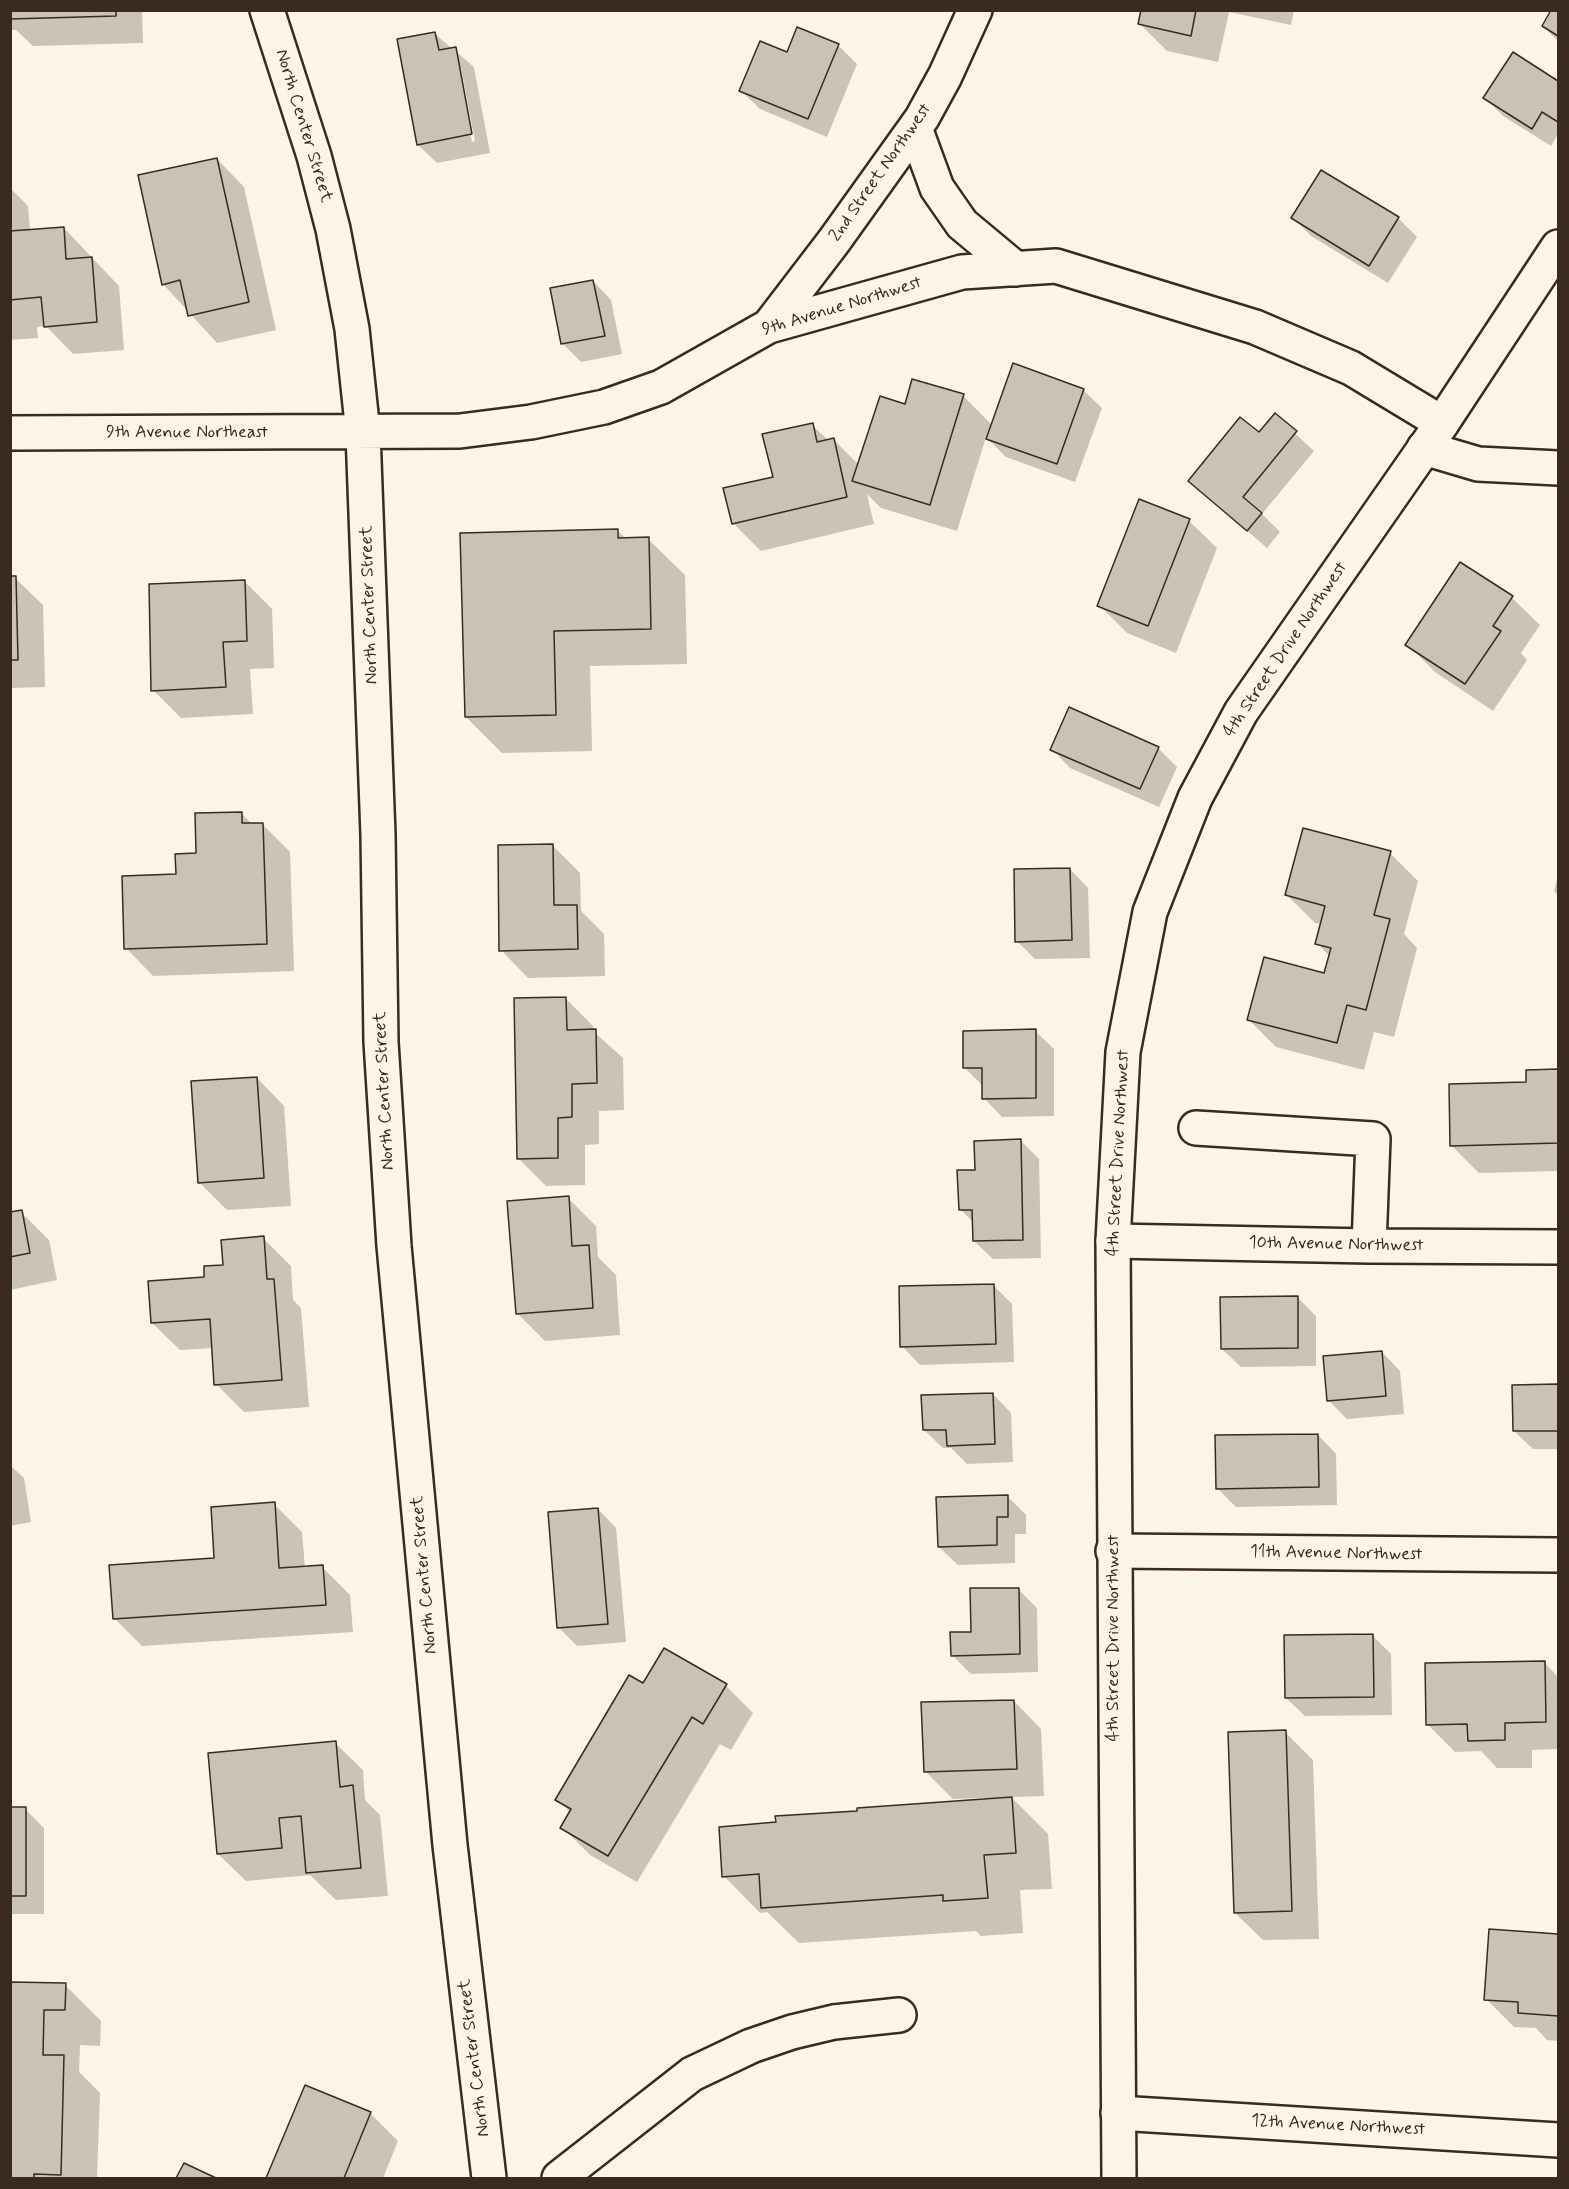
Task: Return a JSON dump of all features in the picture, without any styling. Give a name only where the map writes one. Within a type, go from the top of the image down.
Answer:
[{"type":"street","name":"North Center Street","points":[[267,10],[314,156],[333,229],[352,330],[363,433],[378,836],[381,1042],[394,1246],[450,1845],[489,2178]]},
{"type":"street","name":"2nd Street Northwest","points":[[769,326],[834,241],[915,128],[945,76],[975,10]]},
{"type":"street","points":[[915,128],[937,188],[962,224],[1016,269]]},
{"type":"street","name":"4th Street Drive Northwest","points":[[1119,2178],[1113,1551],[1113,1241],[1123,1052],[1150,912],[1166,866],[1195,798],[1241,712],[1433,435],[1558,247]]},
{"type":"street","name":"9th Avenue Northwest","points":[[363,433],[460,431],[531,422],[604,407],[661,387],[769,326],[962,272],[1056,266],[1255,327],[1351,368],[1433,435],[1478,464],[1558,468]]},
{"type":"street","name":"9th Avenue Northeast","points":[[10,433],[363,433]]},
{"type":"street","points":[[1196,1128],[1373,1139],[1369,1246]]},
{"type":"street","name":"10th Avenue Northwest","points":[[1113,1241],[1558,1247]]},
{"type":"street","name":"11th Avenue Northwest","points":[[1113,1551],[1558,1555]]},
{"type":"street","points":[[559,2178],[692,2074],[751,2046],[792,2032],[834,2022],[898,2015]]},
{"type":"street","name":"12th Avenue Northwest","points":[[1118,2113],[1558,2140]]},
{"type":"building","points":[[10,10],[116,10],[116,16],[10,19]]},
{"type":"building","points":[[1141,10],[1196,10],[1191,36],[1138,24]]},
{"type":"building","points":[[1551,10],[1558,10],[1558,36],[1542,26]]},
{"type":"building","points":[[797,27],[839,44],[808,119],[739,91],[760,41],[787,52]]},
{"type":"building","points":[[435,32],[439,50],[456,47],[472,134],[417,145],[397,39]]},
{"type":"building","points":[[1513,52],[1558,81],[1558,122],[1542,112],[1532,129],[1483,98]]},
{"type":"building","points":[[217,158],[249,302],[188,316],[180,280],[162,285],[138,175]]},
{"type":"building","points":[[1321,170],[1399,217],[1369,266],[1291,218]]},
{"type":"building","points":[[64,227],[66,259],[92,257],[97,322],[44,327],[41,297],[10,300],[10,231]]},
{"type":"building","points":[[593,280],[605,336],[561,344],[550,288]]},
{"type":"building","points":[[1013,363],[1084,389],[1057,464],[986,439]]},
{"type":"building","points":[[912,379],[964,394],[930,505],[852,481],[880,396],[905,404]]},
{"type":"building","points":[[1275,413],[1297,431],[1243,497],[1262,513],[1247,531],[1188,481],[1240,417],[1259,432]]},
{"type":"building","points":[[813,423],[817,442],[834,438],[847,497],[732,524],[723,488],[773,477],[762,434]]},
{"type":"building","points":[[1139,499],[1190,519],[1148,626],[1097,606]]},
{"type":"building","points":[[618,529],[618,538],[649,537],[651,629],[554,631],[556,715],[465,717],[460,533]]},
{"type":"building","points":[[1460,562],[1513,596],[1493,626],[1501,631],[1465,684],[1405,645]]},
{"type":"building","points":[[10,576],[16,576],[18,660],[10,660]]},
{"type":"building","points":[[245,580],[247,641],[223,642],[226,687],[151,691],[149,584]]},
{"type":"building","points":[[1069,707],[1159,747],[1140,789],[1050,750]]},
{"type":"building","points":[[242,812],[242,823],[263,823],[267,944],[124,949],[122,876],[176,874],[175,854],[196,853],[195,813]]},
{"type":"building","points":[[1303,828],[1391,851],[1374,915],[1390,919],[1366,1010],[1347,1005],[1337,1043],[1247,1020],[1264,957],[1324,973],[1331,948],[1315,944],[1325,906],[1285,895]]},
{"type":"building","points":[[553,844],[554,905],[577,905],[578,949],[499,951],[498,845]]},
{"type":"building","points":[[1070,868],[1072,940],[1015,942],[1014,869]]},
{"type":"building","points":[[566,997],[567,1030],[596,1029],[597,1083],[572,1084],[572,1117],[558,1118],[558,1158],[517,1159],[514,998]]},
{"type":"building","points":[[1036,1029],[1036,1098],[982,1099],[982,1068],[963,1068],[963,1031]]},
{"type":"building","points":[[1558,1069],[1558,1143],[1450,1146],[1449,1084],[1526,1082],[1526,1070]]},
{"type":"building","points":[[257,1077],[264,1178],[198,1183],[191,1081]]},
{"type":"building","points":[[1021,1139],[1023,1240],[973,1241],[972,1210],[959,1210],[957,1170],[975,1170],[974,1141]]},
{"type":"building","points":[[569,1196],[572,1246],[589,1245],[593,1308],[516,1314],[507,1201]]},
{"type":"building","points":[[22,1210],[30,1253],[10,1257],[10,1212]]},
{"type":"building","points":[[264,1236],[267,1279],[274,1279],[282,1380],[214,1385],[210,1319],[151,1323],[148,1281],[204,1277],[204,1266],[223,1265],[221,1240]]},
{"type":"building","points":[[994,1284],[996,1344],[900,1347],[899,1286]]},
{"type":"building","points":[[1298,1296],[1298,1348],[1221,1349],[1220,1297]]},
{"type":"building","points":[[1382,1351],[1386,1396],[1327,1401],[1323,1356]]},
{"type":"building","points":[[1558,1384],[1558,1431],[1513,1431],[1512,1385]]},
{"type":"building","points":[[993,1393],[995,1444],[947,1446],[946,1430],[923,1430],[921,1395]]},
{"type":"building","points":[[1318,1434],[1319,1487],[1216,1489],[1215,1435]]},
{"type":"building","points":[[1008,1495],[1008,1517],[997,1517],[997,1545],[938,1547],[936,1497]]},
{"type":"building","points":[[275,1502],[279,1568],[323,1565],[326,1605],[113,1619],[109,1565],[214,1558],[211,1507]]},
{"type":"building","points":[[598,1508],[608,1624],[557,1628],[548,1512]]},
{"type":"building","points":[[970,1588],[1019,1588],[1020,1654],[951,1656],[950,1632],[971,1632]]},
{"type":"building","points":[[1373,1634],[1374,1697],[1285,1698],[1284,1635]]},
{"type":"building","points":[[664,1648],[727,1684],[703,1724],[692,1717],[608,1856],[560,1828],[571,1809],[555,1800],[629,1675],[643,1683]]},
{"type":"building","points":[[1545,1661],[1546,1722],[1505,1723],[1505,1740],[1468,1741],[1467,1724],[1426,1725],[1425,1663]]},
{"type":"building","points":[[1014,1700],[1017,1769],[924,1772],[921,1702]]},
{"type":"building","points":[[1286,1730],[1292,1911],[1234,1913],[1228,1732]]},
{"type":"building","points":[[336,1741],[340,1787],[353,1785],[361,1868],[306,1873],[301,1816],[279,1818],[282,1848],[217,1854],[208,1753]]},
{"type":"building","points":[[1012,1797],[1016,1853],[984,1855],[988,1898],[943,1901],[943,1895],[761,1908],[759,1874],[722,1877],[719,1827],[776,1822],[775,1816]]},
{"type":"building","points":[[10,1807],[26,1807],[26,1896],[10,1896]]},
{"type":"building","points":[[1489,1929],[1558,1934],[1558,2016],[1518,2013],[1518,2002],[1484,2000]]},
{"type":"building","points":[[10,1982],[66,1983],[65,2010],[44,2010],[43,2055],[64,2055],[61,2175],[34,2174],[34,2178],[10,2178]]},
{"type":"building","points":[[305,2085],[371,2112],[344,2178],[266,2178]]},
{"type":"building","points":[[184,2163],[216,2178],[176,2178]]}]
